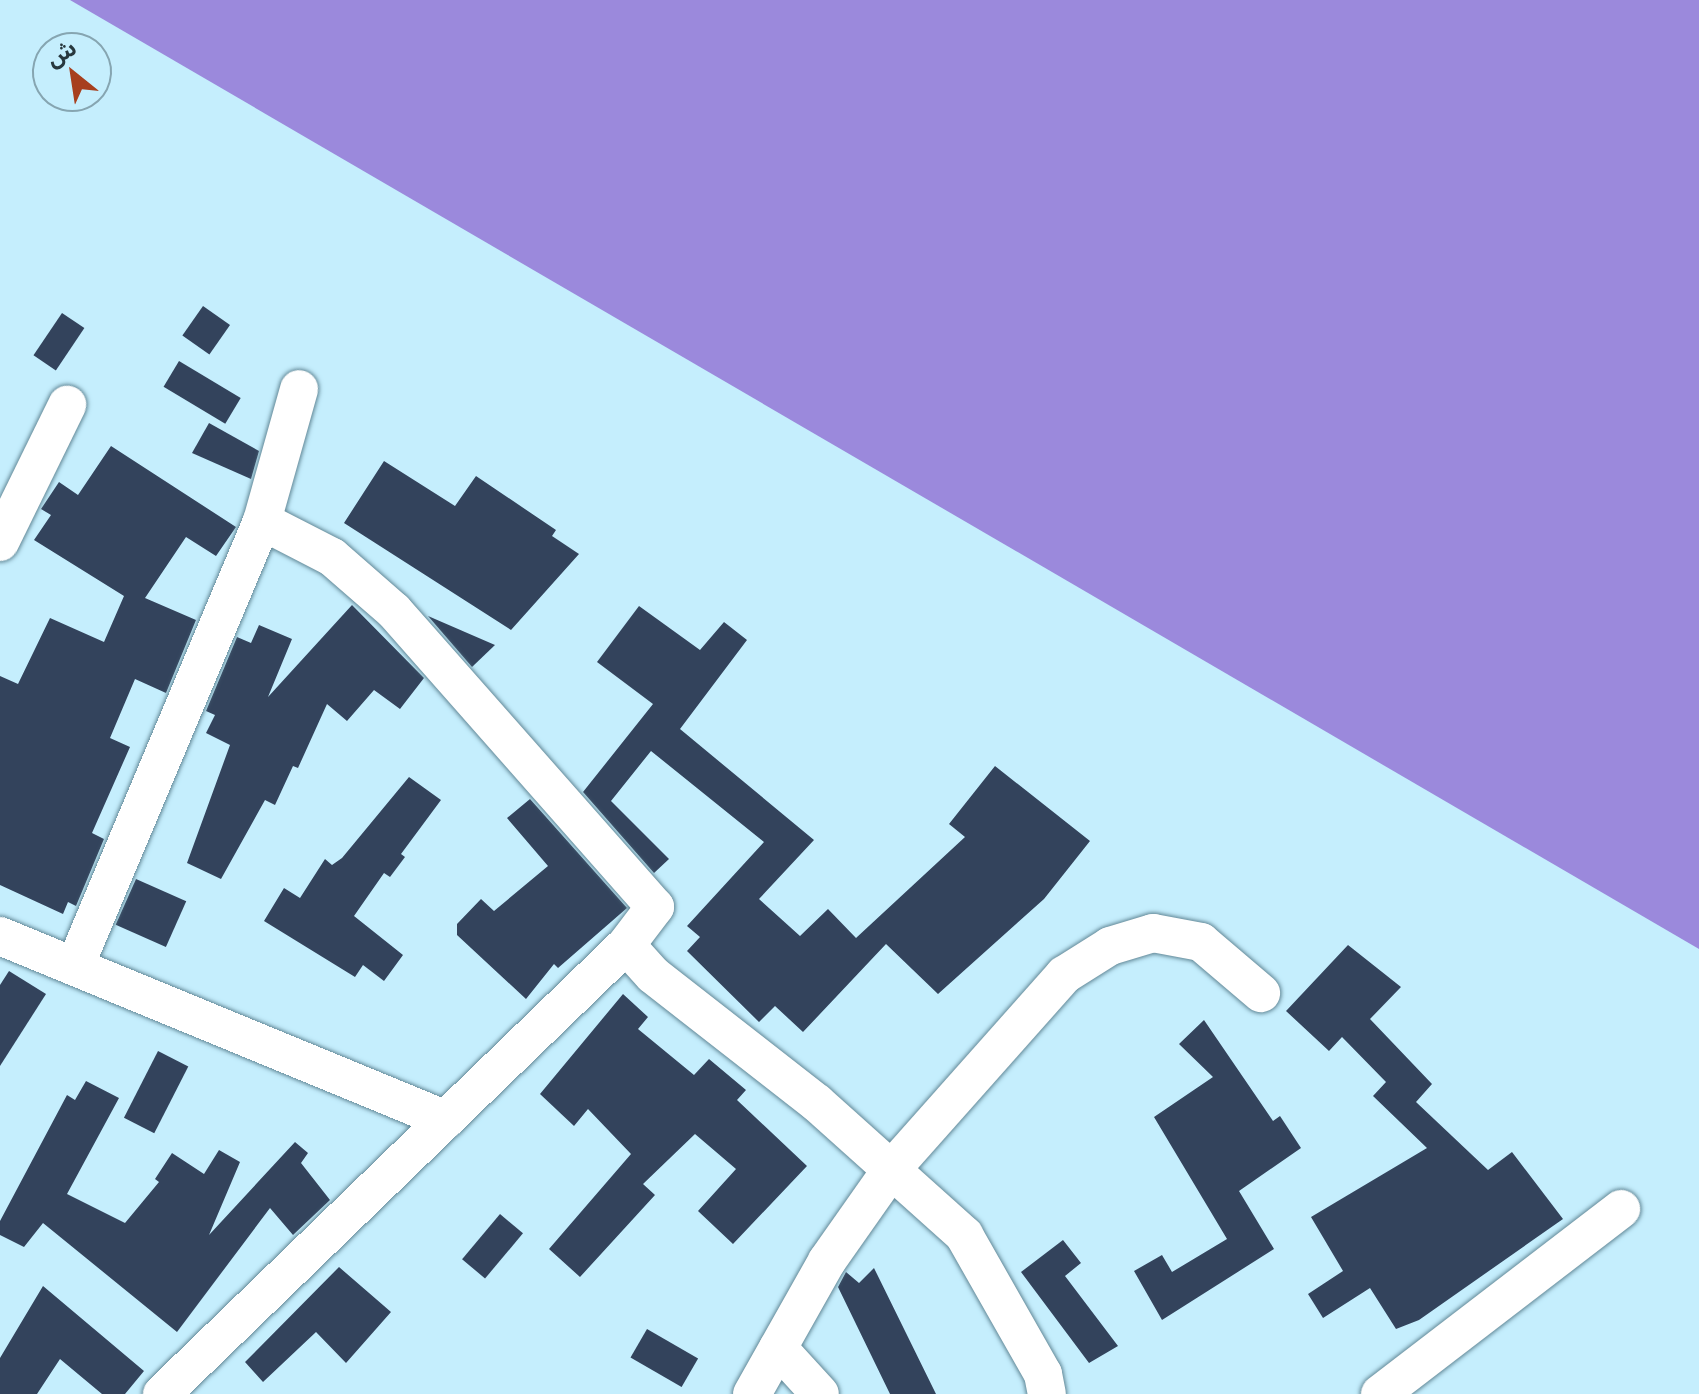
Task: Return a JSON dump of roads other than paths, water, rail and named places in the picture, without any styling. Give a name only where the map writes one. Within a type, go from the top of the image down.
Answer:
[{"type":"street","points":[[75,966],[262,521],[299,389]]},
{"type":"street","points":[[4,524],[67,405]]},
{"type":"street","points":[[162,1394],[626,945],[655,907],[394,611],[332,557],[262,521]]},
{"type":"street","points":[[752,1394],[827,1261],[891,1170],[1064,975],[1110,946],[1153,933],[1201,942],[1261,993]]},
{"type":"street","points":[[0,936],[446,1120]]},
{"type":"street","points":[[626,945],[653,975],[891,1170],[964,1235],[1043,1374],[1047,1394]]},
{"type":"street","points":[[1380,1394],[1621,1209]]},
{"type":"street","points":[[778,1348],[820,1394]]}]
